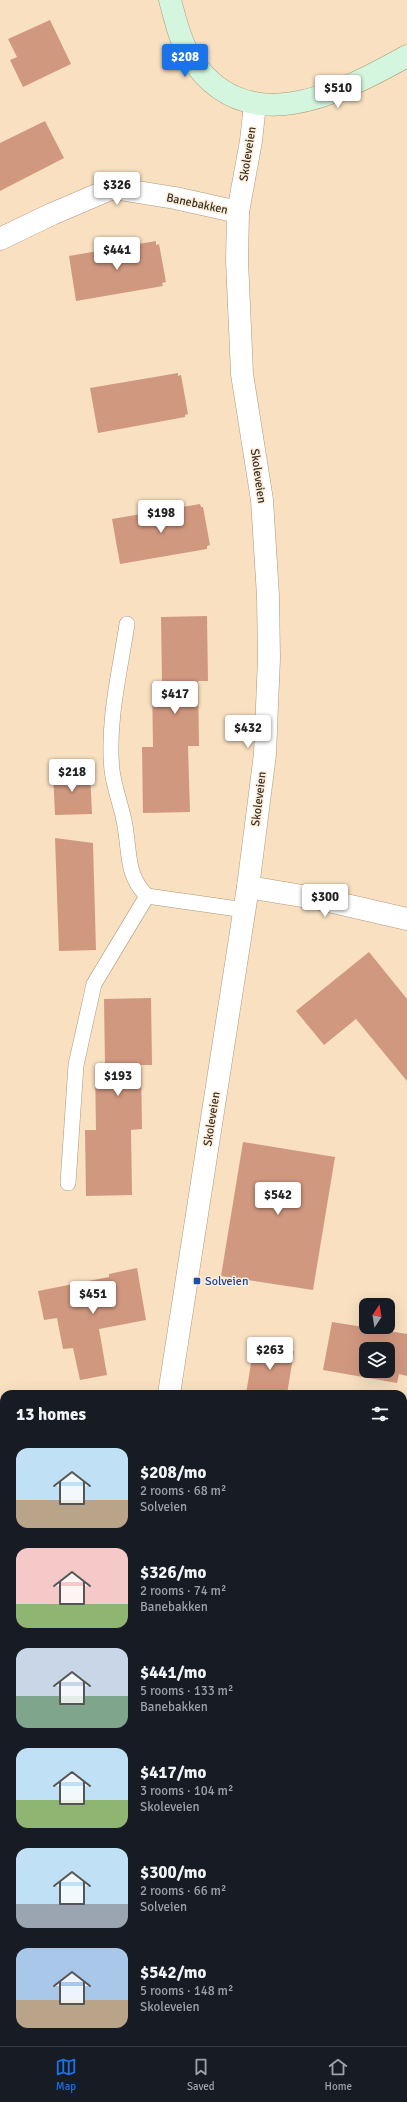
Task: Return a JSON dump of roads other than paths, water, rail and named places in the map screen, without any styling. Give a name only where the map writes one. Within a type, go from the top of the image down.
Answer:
[{"type":"main road","points":[[170,0],[180,36],[189,54],[204,75],[220,89],[239,100],[255,104],[272,106],[307,101],[332,93],[378,72],[407,56]]},
{"type":"street","name":"Skoleveien","points":[[170,1390],[245,910],[265,754],[269,642],[262,500],[242,374],[237,260],[238,212],[251,141],[255,104]]},
{"type":"street","name":"Banebakken","points":[[0,239],[52,214],[113,188],[175,198],[238,212]]},
{"type":"street","points":[[248,887],[320,899],[407,919]]},
{"type":"lane","points":[[127,624],[111,746],[112,770],[125,825],[132,875],[137,886],[147,896],[245,910]]},
{"type":"lane","points":[[68,1183],[76,1065],[94,984],[147,896]]},
{"type":"place","name":"Solveien","points":[[197,1281]]}]
